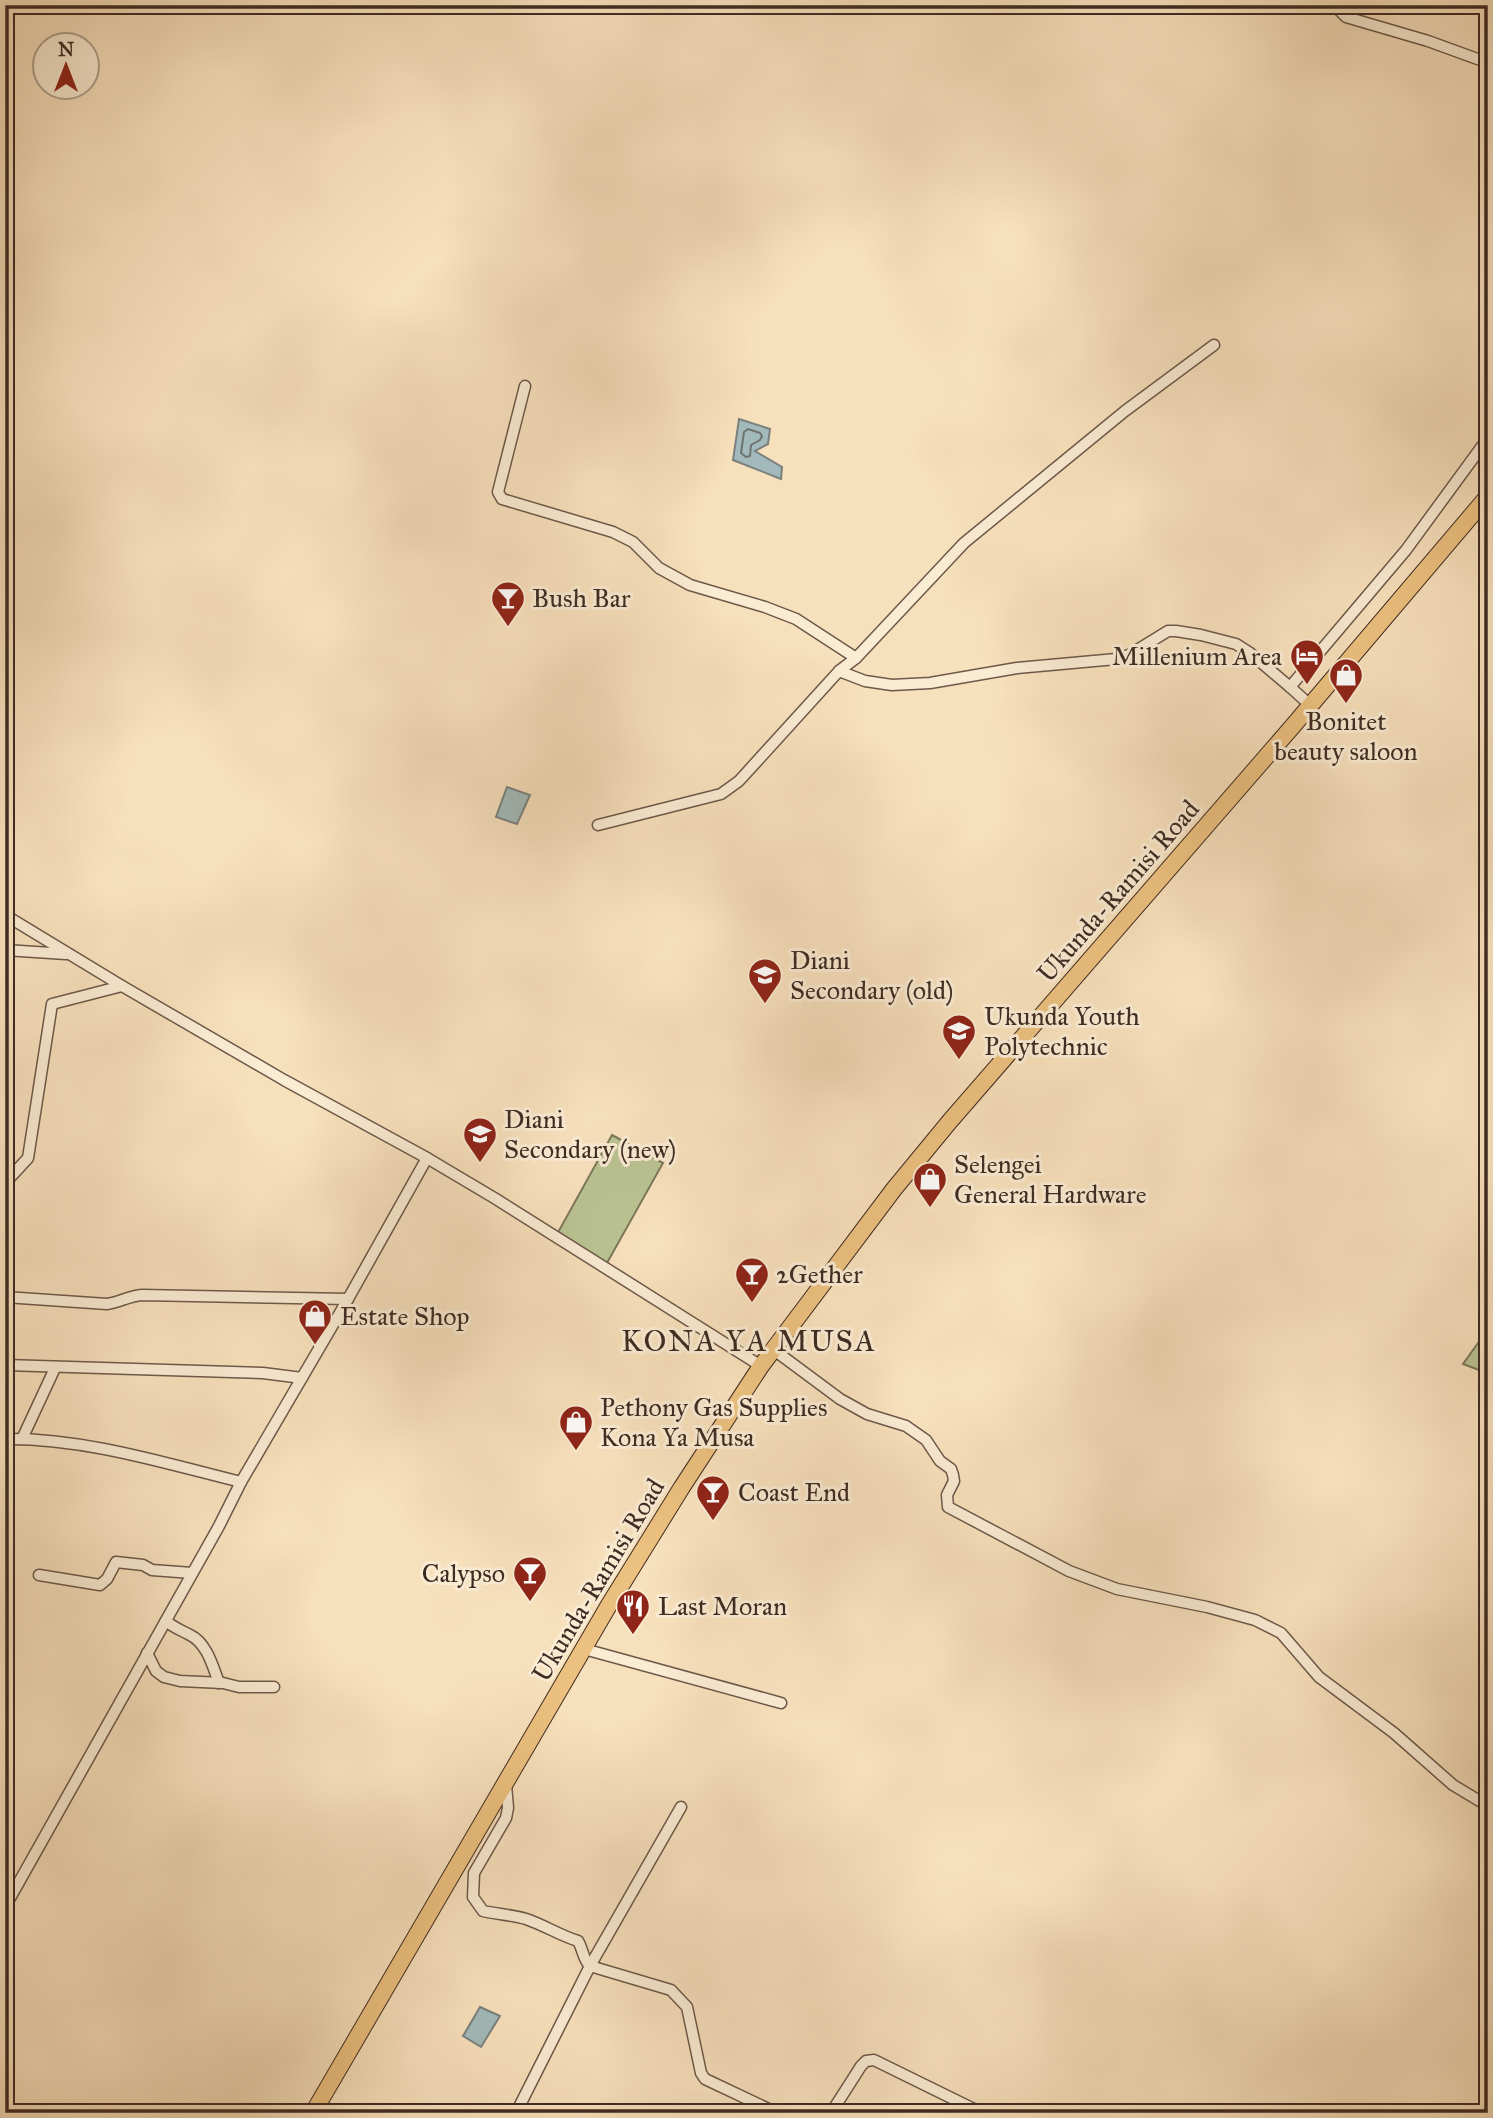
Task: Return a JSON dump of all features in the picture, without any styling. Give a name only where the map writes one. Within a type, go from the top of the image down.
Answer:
[{"type":"highway","name":"Ukunda-Ramisi Road","points":[[313,2113],[584,1649],[682,1487],[761,1366],[894,1189],[950,1121],[1488,496]]},
{"type":"street","points":[[1334,5],[1346,17],[1427,41],[1488,65]]},
{"type":"street","points":[[598,825],[721,794],[738,782],[839,671],[856,658],[964,543],[1125,411],[1214,345]]},
{"type":"street","points":[[525,386],[498,492],[502,499],[613,532],[633,542],[659,568],[690,585],[796,619],[856,658]]},
{"type":"street","points":[[1290,687],[1406,550],[1488,438]]},
{"type":"street","points":[[839,671],[865,681],[892,685],[930,683],[1017,668],[1116,659],[1129,655],[1168,631],[1176,631],[1236,644],[1310,705]]},
{"type":"street","points":[[5,915],[284,1080],[496,1199],[761,1366]]},
{"type":"street","points":[[5,950],[68,954]]},
{"type":"street","points":[[5,1183],[28,1158],[52,1004],[122,986]]},
{"type":"street","points":[[5,1907],[241,1482],[427,1158]]},
{"type":"street","points":[[5,1297],[107,1304],[142,1295],[348,1299]]},
{"type":"street","points":[[774,1350],[840,1399],[867,1415],[906,1426],[926,1440],[953,1475],[954,1481],[947,1495],[948,1507],[1069,1571],[1117,1589],[1207,1607],[1255,1620],[1281,1633],[1319,1677],[1394,1733],[1453,1785],[1488,1806]]},
{"type":"street","points":[[5,1365],[263,1373],[302,1378]]},
{"type":"street","points":[[22,1439],[55,1368]]},
{"type":"street","points":[[5,1439],[106,1449],[241,1482]]},
{"type":"street","points":[[38,1575],[100,1585],[107,1579],[116,1562],[143,1565],[152,1570],[192,1573]]},
{"type":"street","points":[[166,1621],[173,1628],[191,1635],[204,1648],[219,1683]]},
{"type":"street","points":[[584,1649],[782,1703]]},
{"type":"street","points":[[147,1653],[156,1671],[164,1677],[239,1688],[274,1687]]},
{"type":"street","points":[[505,1782],[508,1808],[506,1818],[474,1873],[473,1897],[483,1911],[526,1919],[560,1936],[578,1941],[585,1962],[590,1966],[671,1990],[687,2007],[701,2073],[705,2079],[777,2113]]},
{"type":"street","points":[[516,2113],[590,1966],[681,1807]]},
{"type":"street","points":[[831,2113],[861,2066],[866,2061],[874,2060],[982,2113]]},
{"type":"green space","points":[[612,1135],[663,1163],[607,1263],[556,1236]]},
{"type":"green space","points":[[1488,1329],[1488,1372],[1487,1373],[1463,1364]]},
{"type":"water","points":[[739,419],[770,429],[768,444],[755,451],[782,467],[781,479],[733,460]]},
{"type":"water","points":[[507,787],[530,795],[517,824],[496,817]]},
{"type":"water","points":[[480,2007],[500,2016],[481,2047],[463,2036]]},
{"type":"place","name":"Bush Bar","points":[[508,628]]},
{"type":"place","name":"Millenium Area","points":[[1307,686]]},
{"type":"place","name":"Bonitet beauty saloon","points":[[1346,705]]},
{"type":"place","name":"Diani Secondary (old)","points":[[765,1005]]},
{"type":"place","name":"Ukunda Youth Polytechnic","points":[[959,1061]]},
{"type":"place","name":"Diani Secondary (new)","points":[[480,1164]]},
{"type":"place","name":"Selengei General Hardware","points":[[930,1209]]},
{"type":"place","name":"2Gether","points":[[752,1304]]},
{"type":"place","name":"Estate Shop","points":[[315,1346]]},
{"type":"place","name":"Pethony Gas Supplies Kona Ya Musa","points":[[576,1452]]},
{"type":"place","name":"Coast End","points":[[713,1522]]},
{"type":"place","name":"Calypso","points":[[530,1603]]},
{"type":"place","name":"Last Moran","points":[[633,1636]]},
{"type":"district","name":"KONA YA MUSA","points":[[749,1341]]}]
